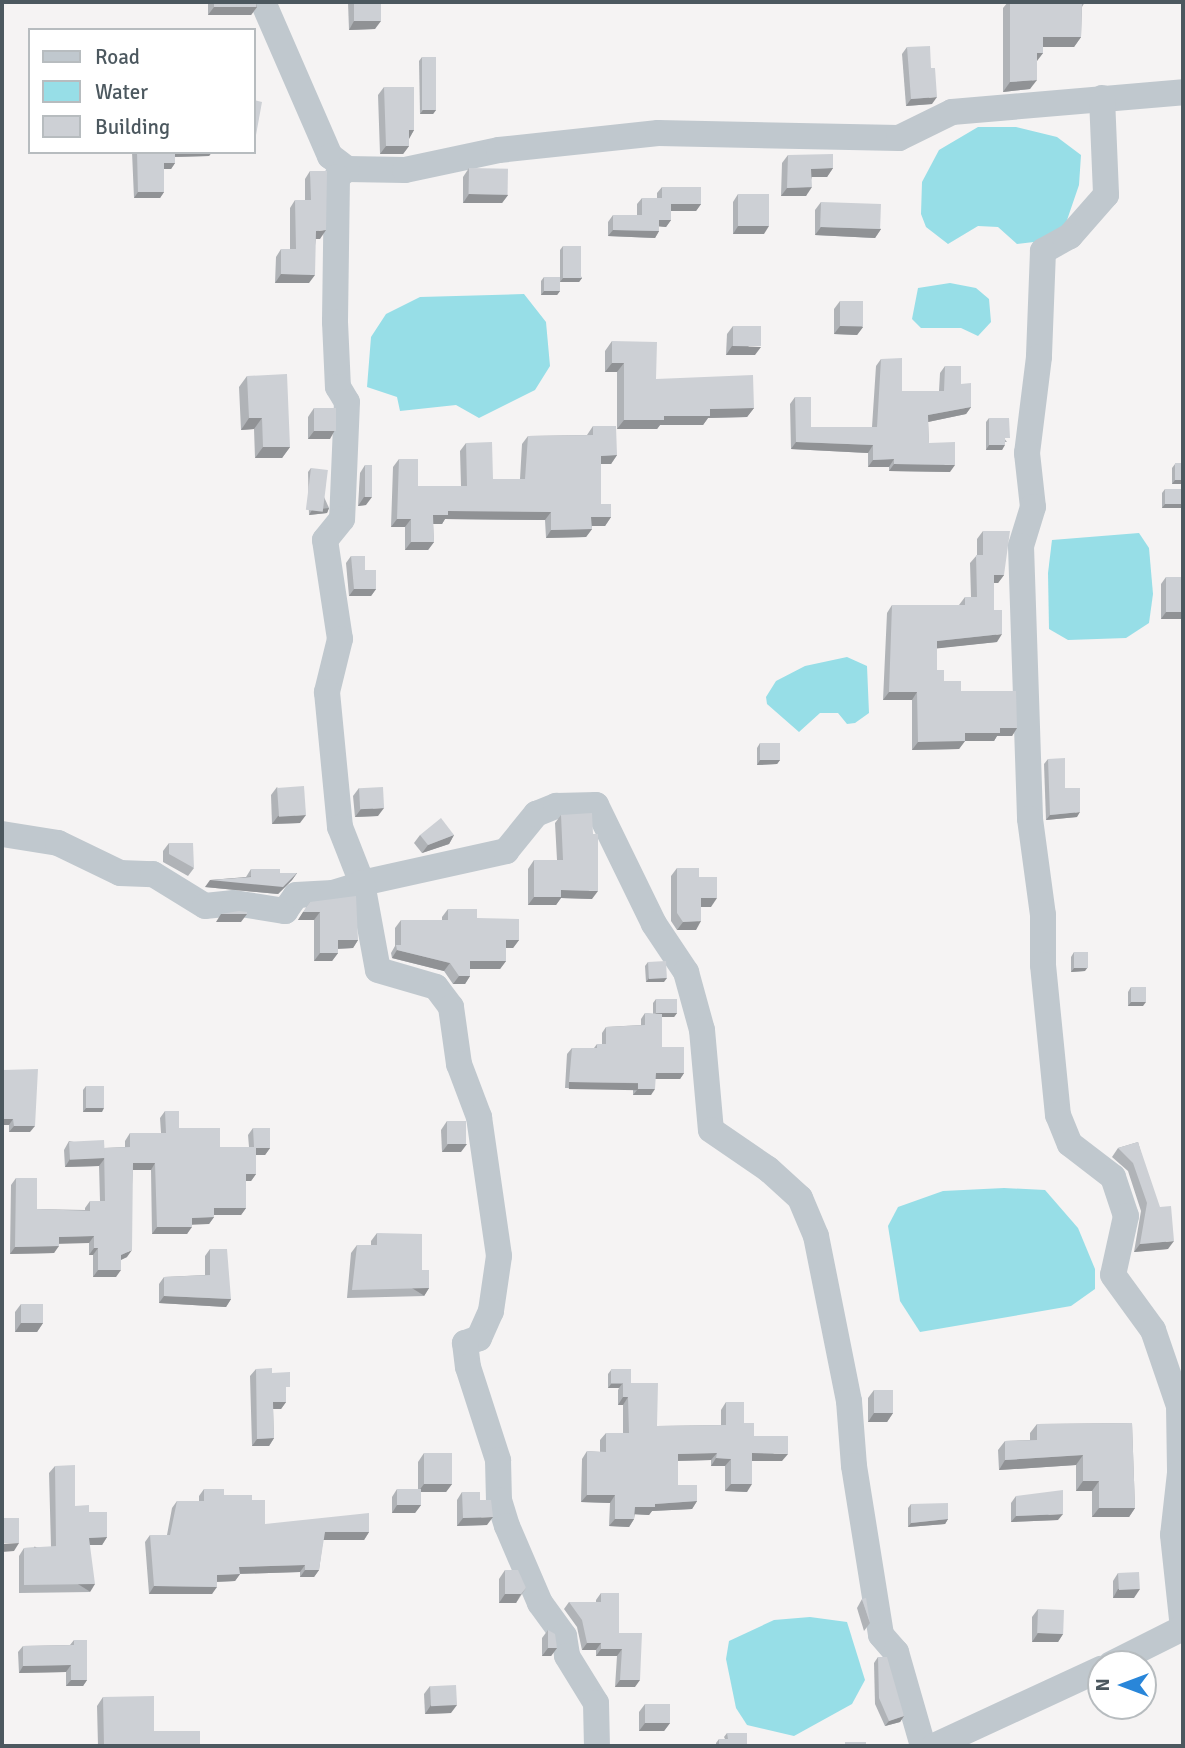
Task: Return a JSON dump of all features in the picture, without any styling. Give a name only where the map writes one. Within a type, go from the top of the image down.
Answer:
[{"type":"street","points":[[263,2],[330,156],[346,169],[405,170],[499,150],[659,133],[899,138],[952,112],[1183,92]]},
{"type":"street","points":[[1102,98],[1106,195],[1070,236],[1043,251],[1039,357],[1027,453],[1033,507],[1021,546],[1030,819],[1043,915],[1043,965],[1058,1115],[1070,1144],[1113,1177],[1126,1216],[1113,1275],[1153,1330],[1179,1406],[1180,1473],[1174,1535],[1183,1628],[1139,1650]]},
{"type":"street","points":[[346,169],[337,177],[335,282],[338,387],[346,402],[342,519],[325,540],[340,639],[327,692],[340,827],[362,883],[378,970],[436,987],[451,1007],[459,1064],[479,1117],[499,1256],[491,1311],[479,1338],[466,1343],[468,1367],[498,1460],[499,1500],[506,1526],[540,1603],[565,1636],[567,1656],[596,1703],[597,1746]]},
{"type":"street","points":[[2,834],[58,843],[120,873],[153,874],[205,906],[234,903],[285,911],[296,895],[333,893],[362,883],[506,850],[536,814],[556,806],[596,805],[654,924],[686,972],[702,1030],[711,1130],[768,1169],[800,1198],[816,1236],[849,1401],[854,1466],[881,1635],[896,1652],[923,1746]]},
{"type":"street","points":[[934,1746],[1087,1675]]},
{"type":"water","points":[[978,127],[1016,127],[1057,137],[1081,155],[1079,185],[1066,223],[1042,241],[1017,244],[998,227],[978,226],[948,244],[926,227],[921,214],[922,182],[939,150]]},
{"type":"water","points":[[950,283],[976,288],[989,299],[991,322],[978,336],[961,328],[921,328],[912,319],[918,288]]},
{"type":"water","points":[[524,294],[546,322],[550,366],[535,390],[479,418],[456,405],[400,411],[397,397],[367,387],[371,337],[386,314],[420,297]]},
{"type":"water","points":[[1139,533],[1149,548],[1153,594],[1149,623],[1126,638],[1068,640],[1049,629],[1048,573],[1052,540]]},
{"type":"water","points":[[847,657],[867,666],[869,713],[855,723],[847,724],[838,713],[820,713],[799,732],[767,704],[766,697],[776,681],[805,666]]},
{"type":"water","points":[[1004,1188],[1045,1190],[1078,1228],[1095,1269],[1095,1289],[1071,1306],[920,1332],[900,1301],[888,1226],[898,1207],[943,1191]]},
{"type":"water","points":[[810,1617],[847,1622],[865,1680],[852,1704],[794,1736],[747,1725],[736,1708],[726,1659],[729,1641],[774,1620]]},
{"type":"building","points":[[214,2],[256,2],[256,7],[214,7]]},
{"type":"building","points":[[354,2],[381,2],[381,21],[354,21]]},
{"type":"building","points":[[1010,2],[1082,2],[1081,37],[1043,37],[1043,53],[1037,53],[1037,80],[1010,82]]},
{"type":"building","points":[[930,46],[937,97],[911,99],[907,47]]},
{"type":"building","points":[[422,57],[436,57],[436,110],[422,110]]},
{"type":"building","points":[[384,87],[414,87],[414,130],[409,130],[409,146],[386,146]]},
{"type":"building","points":[[256,100],[262,102],[256,135]]},
{"type":"building","points":[[137,154],[175,154],[175,163],[164,163],[164,192],[138,192]]},
{"type":"building","points":[[833,154],[833,168],[811,169],[812,187],[787,188],[788,155]]},
{"type":"building","points":[[469,168],[508,169],[508,195],[469,194]]},
{"type":"building","points":[[310,171],[327,171],[326,230],[316,231],[315,275],[281,274],[281,249],[296,249],[295,200],[311,200]]},
{"type":"building","points":[[662,187],[701,187],[701,204],[671,204],[671,220],[659,220],[659,231],[613,230],[613,215],[642,215],[642,198],[662,198]]},
{"type":"building","points":[[738,194],[769,194],[769,226],[738,226]]},
{"type":"building","points":[[821,202],[881,204],[880,229],[820,227]]},
{"type":"building","points":[[563,246],[581,246],[581,278],[563,278]]},
{"type":"building","points":[[544,277],[560,277],[560,291],[544,291]]},
{"type":"building","points":[[840,301],[863,301],[863,326],[840,326]]},
{"type":"building","points":[[733,326],[761,326],[761,346],[733,346]]},
{"type":"building","points":[[612,341],[657,342],[656,379],[753,375],[754,408],[710,409],[710,416],[664,416],[664,420],[624,420],[624,363],[612,363]]},
{"type":"building","points":[[902,358],[902,391],[944,391],[945,366],[961,366],[961,384],[971,383],[971,407],[928,415],[929,443],[955,442],[955,465],[894,464],[894,459],[873,460],[873,445],[796,442],[795,397],[811,397],[811,427],[877,427],[881,359]]},
{"type":"building","points":[[287,374],[290,447],[263,447],[262,418],[249,418],[247,376]]},
{"type":"building","points":[[314,408],[336,408],[336,431],[314,431]]},
{"type":"building","points":[[989,418],[1009,418],[1010,438],[1005,438],[1005,445],[989,445]]},
{"type":"building","points":[[593,426],[616,426],[617,455],[601,456],[601,504],[611,504],[611,517],[591,517],[592,529],[551,530],[551,512],[448,511],[448,515],[433,515],[434,542],[411,542],[411,519],[397,519],[399,459],[418,459],[418,486],[467,486],[466,443],[492,442],[493,479],[525,479],[528,436],[593,435]]},
{"type":"building","points":[[1175,463],[1183,463],[1183,480],[1175,480]]},
{"type":"building","points":[[365,465],[372,465],[372,497],[365,497]]},
{"type":"building","points":[[311,468],[328,470],[323,512],[306,510]]},
{"type":"building","points":[[1165,489],[1183,489],[1183,504],[1165,504]]},
{"type":"building","points":[[983,531],[1010,531],[1004,575],[994,575],[994,610],[1002,610],[1002,634],[937,641],[937,670],[944,670],[944,681],[961,681],[961,691],[1016,691],[1017,728],[1000,728],[1000,733],[965,733],[965,741],[918,742],[917,692],[889,692],[892,605],[965,605],[965,597],[977,597],[976,555],[983,555]]},
{"type":"building","points":[[351,556],[365,556],[365,570],[376,570],[376,589],[354,589]]},
{"type":"building","points":[[1166,577],[1182,577],[1182,612],[1166,612]]},
{"type":"building","points":[[760,743],[780,743],[780,760],[760,760]]},
{"type":"building","points":[[1065,758],[1065,788],[1080,788],[1080,812],[1050,815],[1048,759]]},
{"type":"building","points":[[304,786],[306,815],[279,817],[277,788]]},
{"type":"building","points":[[383,787],[384,808],[360,809],[359,788]]},
{"type":"building","points":[[592,813],[593,834],[598,834],[598,891],[561,890],[561,897],[534,897],[534,860],[563,860],[561,815]]},
{"type":"building","points":[[441,818],[454,835],[428,845],[420,835]]},
{"type":"building","points":[[169,843],[193,843],[194,868],[169,854]]},
{"type":"building","points":[[677,868],[699,868],[699,877],[717,877],[717,898],[701,898],[701,921],[683,922],[677,913]]},
{"type":"building","points":[[251,869],[280,869],[280,873],[297,873],[283,887],[210,880],[251,877]]},
{"type":"building","points":[[356,896],[358,940],[338,940],[338,953],[320,953],[320,912],[303,912],[310,902]]},
{"type":"building","points":[[448,909],[477,909],[477,918],[519,919],[519,940],[506,940],[506,961],[470,961],[470,976],[459,976],[450,963],[397,950],[396,945],[401,945],[401,920],[448,920]]},
{"type":"building","points":[[239,911],[247,914],[221,914]]},
{"type":"building","points":[[1074,952],[1088,952],[1088,968],[1074,968]]},
{"type":"building","points":[[666,961],[667,978],[649,979],[648,962]]},
{"type":"building","points":[[1131,987],[1146,987],[1146,1002],[1131,1002]]},
{"type":"building","points":[[656,999],[677,999],[677,1013],[656,1013]]},
{"type":"building","points":[[645,1013],[662,1014],[662,1047],[684,1047],[684,1073],[656,1073],[655,1089],[638,1089],[638,1083],[569,1082],[572,1048],[597,1048],[597,1044],[606,1044],[606,1027],[645,1025]]},
{"type":"building","points":[[2,1061],[3,1070],[38,1069],[35,1126],[14,1126],[13,1119],[2,1119]]},
{"type":"building","points":[[86,1086],[104,1086],[104,1108],[86,1108]]},
{"type":"building","points":[[165,1111],[179,1111],[179,1128],[220,1128],[220,1147],[254,1147],[253,1128],[270,1128],[270,1148],[256,1148],[256,1174],[246,1174],[246,1208],[214,1208],[214,1217],[192,1218],[192,1227],[157,1227],[155,1163],[133,1163],[132,1250],[121,1255],[121,1270],[98,1270],[98,1248],[94,1248],[94,1236],[59,1237],[59,1246],[15,1247],[16,1178],[37,1178],[37,1209],[90,1211],[90,1201],[105,1201],[104,1148],[130,1147],[130,1133],[166,1133]]},
{"type":"building","points":[[447,1121],[466,1121],[466,1144],[447,1144]]},
{"type":"building","points":[[104,1140],[105,1158],[70,1160],[69,1142]]},
{"type":"building","points":[[1138,1142],[1160,1207],[1171,1206],[1174,1241],[1140,1244],[1147,1203],[1133,1163],[1118,1148]]},
{"type":"building","points":[[377,1233],[422,1234],[422,1270],[429,1270],[429,1288],[352,1290],[357,1245],[377,1245]]},
{"type":"building","points":[[210,1249],[227,1249],[231,1299],[164,1296],[164,1277],[210,1275]]},
{"type":"building","points":[[21,1304],[43,1304],[43,1323],[21,1323]]},
{"type":"building","points":[[272,1368],[272,1373],[290,1372],[290,1387],[286,1387],[286,1402],[273,1402],[274,1438],[257,1439],[256,1369]]},
{"type":"building","points":[[611,1369],[631,1369],[631,1383],[611,1383]]},
{"type":"building","points":[[623,1383],[658,1383],[657,1426],[726,1425],[726,1402],[744,1402],[744,1423],[754,1423],[754,1436],[788,1436],[788,1454],[752,1453],[752,1484],[731,1484],[731,1459],[716,1458],[717,1453],[678,1454],[678,1485],[697,1485],[697,1501],[635,1507],[634,1519],[615,1519],[615,1495],[587,1495],[587,1451],[606,1452],[606,1433],[629,1433],[628,1397],[623,1397]]},
{"type":"building","points":[[874,1390],[893,1390],[893,1413],[874,1413]]},
{"type":"building","points":[[1132,1423],[1135,1508],[1099,1508],[1099,1481],[1083,1481],[1083,1455],[1005,1460],[1005,1441],[1037,1440],[1037,1424]]},
{"type":"building","points":[[424,1453],[452,1453],[452,1484],[424,1484]]},
{"type":"building","points":[[75,1465],[75,1506],[89,1505],[89,1512],[107,1512],[107,1537],[89,1538],[95,1584],[24,1585],[24,1548],[56,1546],[55,1466]]},
{"type":"building","points":[[204,1489],[224,1489],[224,1495],[252,1495],[252,1500],[265,1500],[265,1524],[369,1513],[369,1532],[325,1532],[319,1570],[305,1570],[305,1565],[239,1567],[240,1574],[217,1575],[217,1587],[154,1586],[150,1535],[170,1535],[177,1501],[204,1501]]},
{"type":"building","points":[[397,1489],[421,1489],[421,1505],[397,1505]]},
{"type":"building","points":[[1063,1490],[1063,1514],[1016,1516],[1016,1496]]},
{"type":"building","points":[[462,1492],[480,1492],[480,1500],[491,1500],[493,1517],[463,1518]]},
{"type":"building","points":[[948,1503],[948,1519],[911,1523],[911,1504]]},
{"type":"building","points":[[2,1518],[19,1518],[19,1543],[2,1543]]},
{"type":"building","points":[[505,1570],[518,1570],[526,1588],[521,1594],[505,1594]]},
{"type":"building","points":[[1139,1572],[1140,1589],[1119,1590],[1118,1573]]},
{"type":"building","points":[[601,1593],[619,1593],[619,1633],[642,1633],[640,1680],[620,1680],[622,1649],[601,1649],[601,1643],[587,1643],[582,1620],[569,1602],[601,1602]]},
{"type":"building","points":[[866,1598],[870,1623],[862,1599]]},
{"type":"building","points":[[1038,1609],[1064,1610],[1063,1634],[1037,1633]]},
{"type":"building","points":[[548,1630],[555,1634],[557,1648],[548,1648]]},
{"type":"building","points":[[74,1640],[87,1640],[87,1680],[71,1680],[71,1665],[23,1666],[23,1646],[74,1645]]},
{"type":"building","points":[[878,1657],[887,1657],[904,1716],[889,1721],[879,1698]]},
{"type":"building","points":[[456,1685],[457,1705],[431,1706],[430,1686]]},
{"type":"building","points":[[154,1696],[154,1731],[200,1731],[200,1746],[104,1746],[103,1697]]},
{"type":"building","points":[[645,1704],[670,1704],[670,1723],[645,1723]]},
{"type":"building","points":[[727,1733],[747,1733],[747,1746],[719,1746],[719,1739],[728,1739]]},
{"type":"building","points":[[845,1742],[866,1742],[866,1746],[845,1746]]}]
